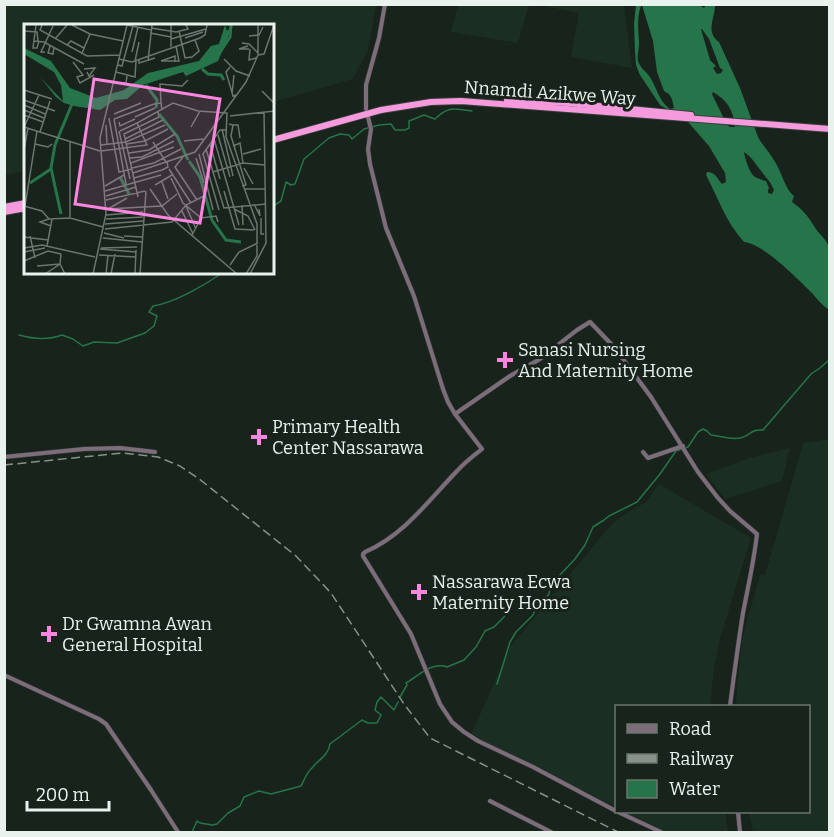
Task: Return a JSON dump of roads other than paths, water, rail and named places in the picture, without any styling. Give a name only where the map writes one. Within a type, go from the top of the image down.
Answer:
[{"type":"highway","name":"Nnamdi Azikwe Way","points":[[274,138],[367,111],[410,104],[461,101],[830,127]]},
{"type":"highway","points":[[4,207],[24,203]]},
{"type":"highway","points":[[4,212],[24,208]]},
{"type":"street","points":[[385,4],[379,38],[366,85],[367,111],[371,127],[368,149],[370,164],[386,228],[414,296],[448,402],[482,449],[457,470],[426,506],[389,540],[363,556],[411,634],[440,704],[452,722],[478,741],[615,810]]},
{"type":"street","points":[[455,414],[510,376],[540,359],[590,322],[614,347],[651,397],[698,472],[730,511],[757,534],[730,705]]},
{"type":"street","points":[[643,452],[648,458],[683,446]]},
{"type":"street","points":[[4,457],[84,449],[120,448],[155,452]]},
{"type":"street","points":[[4,675],[106,724],[178,832]]},
{"type":"street","points":[[490,801],[551,832]]},
{"type":"street","points":[[621,813],[661,832]]},
{"type":"street","points":[[738,813],[740,832]]},
{"type":"water","points":[[636,5],[641,5],[638,19],[638,61],[650,77],[663,102],[670,109],[674,108],[672,99],[664,91],[657,72],[653,41],[642,5],[699,5],[704,8],[706,5],[715,5],[712,34],[719,42],[740,88],[758,137],[794,196],[792,202],[807,216],[828,245],[829,310],[780,263],[760,248],[744,242],[732,226],[706,175],[707,172],[712,173],[722,184],[726,182],[725,173],[709,146],[688,122],[660,105],[640,75],[636,65],[634,24]],"holes":[[[701,29],[709,39],[720,68],[723,70],[721,73],[717,74],[713,68],[716,66],[710,60]],[[713,92],[718,95],[729,106],[735,127],[727,125]],[[744,152],[770,182],[774,190],[772,194],[768,193],[769,188],[766,181],[755,177]]]},
{"type":"waterway","points":[[274,205],[281,201],[286,182],[291,185],[295,184],[304,159],[329,138],[340,134],[349,135],[352,139],[364,129],[379,125],[391,124],[395,130],[405,130],[409,128],[409,121],[424,115],[435,119],[452,109],[472,111]]},
{"type":"waterway","points":[[19,335],[41,338],[62,335],[83,346],[94,342],[117,343],[145,333],[154,326],[157,316],[149,312],[153,306],[180,297],[220,274]]},
{"type":"waterway","points":[[400,697],[406,683],[426,670],[436,666],[447,667],[464,660],[476,647],[485,631],[494,627],[520,596],[538,603],[544,600],[550,588],[585,545],[593,527],[637,502],[676,451],[688,447],[698,432],[703,429],[711,435],[737,438],[763,430],[811,374],[830,359]]},
{"type":"waterway","points":[[497,684],[510,642],[516,632],[533,615],[538,603]]},
{"type":"waterway","points":[[192,832],[197,821],[217,824],[228,813],[240,806],[244,797],[259,791],[271,794],[301,786],[309,772],[327,752],[330,744],[362,720],[377,723],[381,715],[375,710],[381,697],[394,710],[398,702]]},
{"type":"railway","points":[[4,465],[122,453],[158,457],[180,466],[296,556],[331,593],[404,704],[430,738],[618,832]]},
{"type":"place","name":"Sanasi Nursing And Maternity Home","points":[[505,360]]},
{"type":"place","name":"Primary Health Center Nassarawa","points":[[259,437]]},
{"type":"place","name":"Nassarawa Ecwa Maternity Home","points":[[419,592]]},
{"type":"place","name":"Dr Gwamna Awan General Hospital","points":[[49,634]]}]
